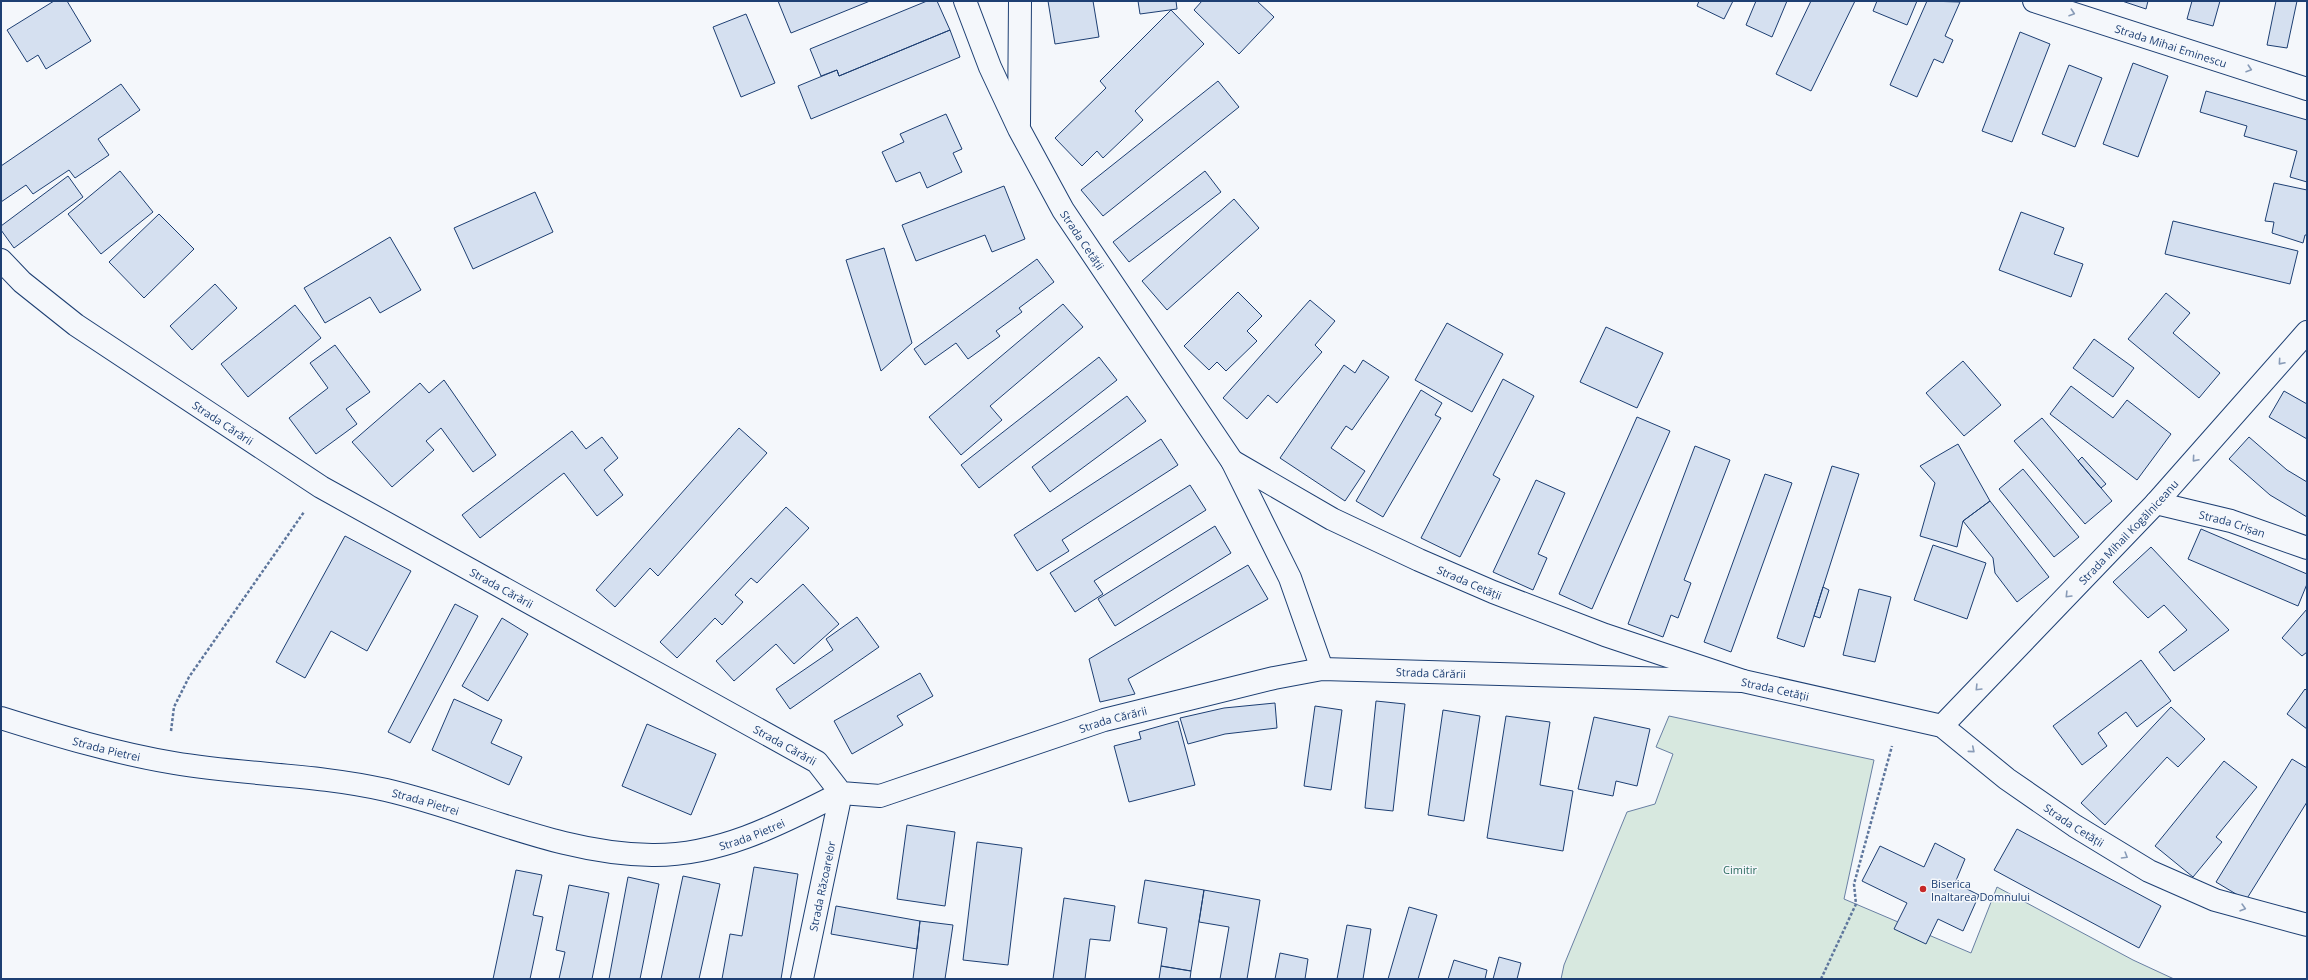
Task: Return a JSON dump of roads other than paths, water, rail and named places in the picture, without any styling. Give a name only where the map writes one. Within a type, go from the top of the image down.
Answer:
[{"type":"street","name":"Strada Cetății","points":[[965,1],[990,67],[1019,129],[1063,210],[1232,461],[1290,578],[1322,669]]},
{"type":"street","points":[[1019,129],[1020,1]]},
{"type":"street","name":"Strada Mihai Eminescu","points":[[2034,1],[2307,89]]},
{"type":"street","name":"Strada Cărării","points":[[1,260],[22,282],[76,325],[321,487],[816,762],[841,793],[880,796],[1104,720],[1274,678],[1322,669],[1743,681]]},
{"type":"street","name":"Strada Mihail Kogălniceanu","points":[[1942,726],[2156,503],[2307,332]]},
{"type":"street","name":"Strada Cetății","points":[[1232,461],[1332,519],[1493,592],[1605,636],[1743,681],[1942,726],[2007,779],[2075,826],[2148,871],[2215,900],[2307,925]]},
{"type":"street","name":"Strada Crișan","points":[[2156,503],[2231,521],[2307,548]]},
{"type":"street","name":"Strada Pietrei","points":[[1,718],[110,750],[175,763],[323,778],[379,789],[421,800],[534,837],[602,852],[654,855],[693,851],[724,844],[769,829],[841,793]]},
{"type":"street","name":"Strada Răzoarelor","points":[[802,979],[841,793]]},
{"type":"place","name":"Biserica Inaltarea Domnului","points":[[1923,889]]},
{"type":"park label","name":"Cimitir","points":[[1740,869]]}]
